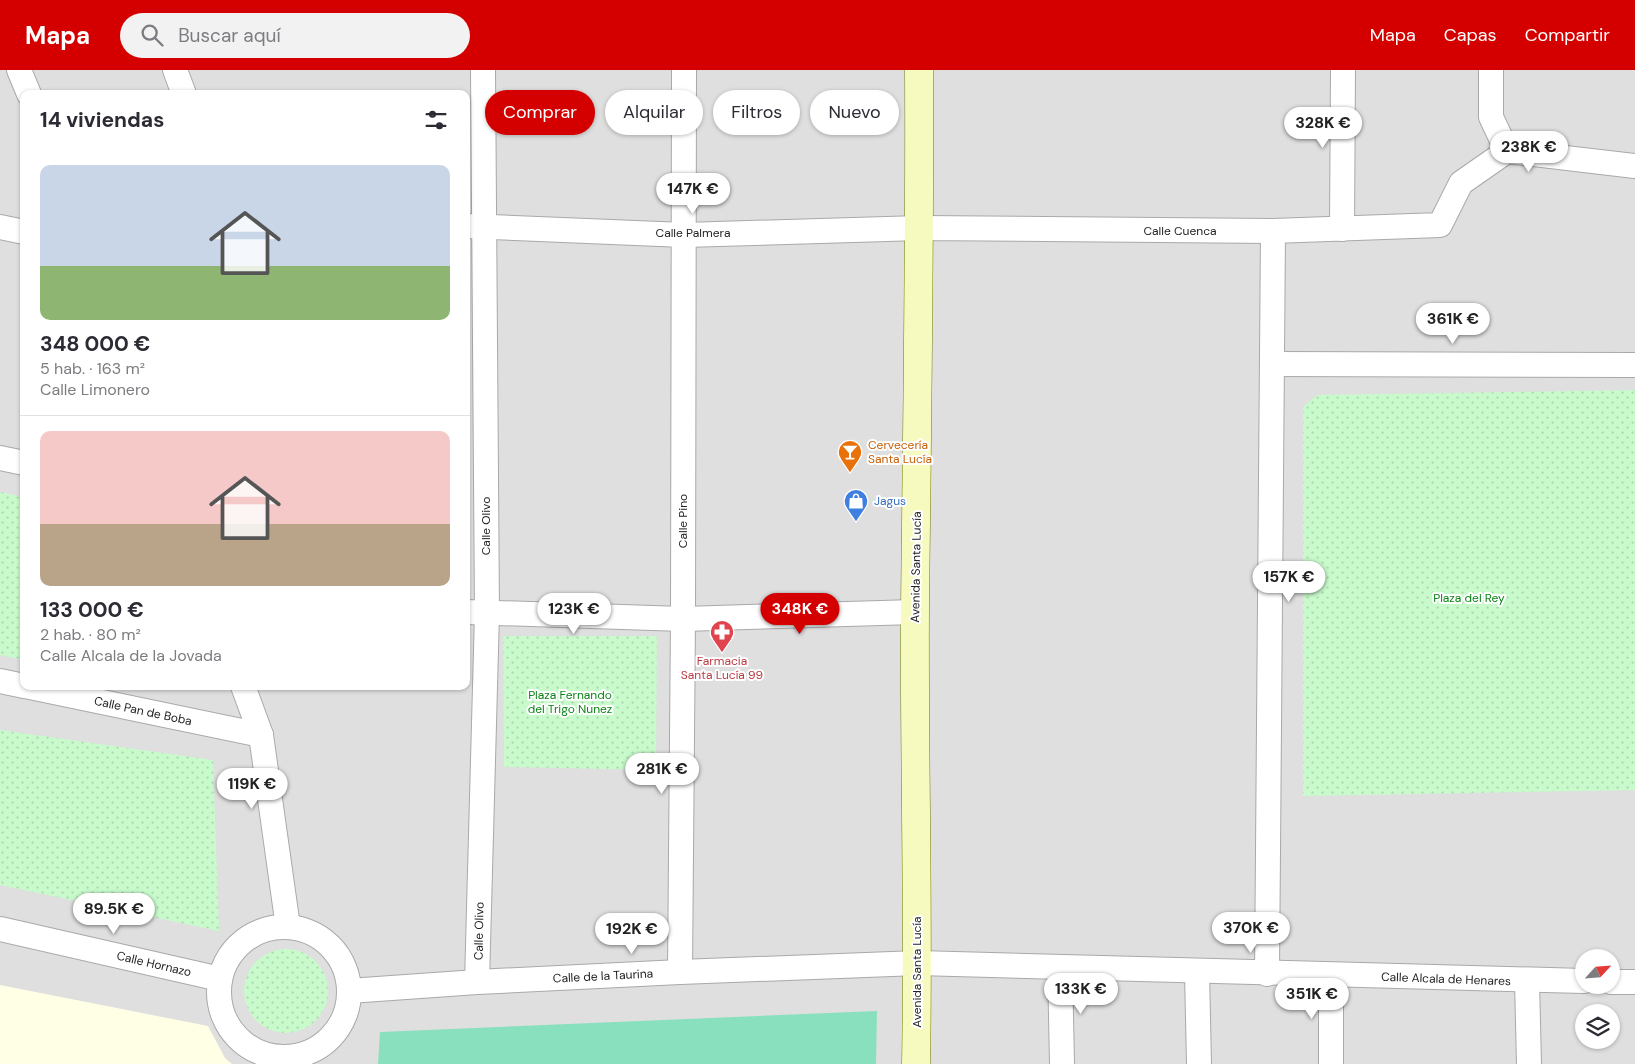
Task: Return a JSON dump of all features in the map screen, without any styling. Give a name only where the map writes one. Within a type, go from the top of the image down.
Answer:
[{"type":"street","points":[[19,70],[27,90]]},
{"type":"street","points":[[175,70],[182,90]]},
{"type":"street","name":"Calle Olivo","points":[[477,982],[475,226],[483,70]]},
{"type":"street","name":"Calle Pino","points":[[680,972],[684,70]]},
{"type":"street","name":"Avenida Santa Lucía","points":[[916,1064],[918,963],[915,612],[920,228],[919,70]]},
{"type":"street","points":[[1342,229],[1343,70]]},
{"type":"street","points":[[1491,70],[1491,117],[1507,151],[1634,162]]},
{"type":"street","name":"Calle Cuenca","points":[[920,228],[1273,231],[1440,225],[1461,183],[1507,151]]},
{"type":"street","name":"Calle Palmera","points":[[475,226],[684,235],[920,228]]},
{"type":"street","points":[[0,227],[20,231]]},
{"type":"street","points":[[1267,974],[1273,231]]},
{"type":"street","points":[[1272,364],[1635,365]]},
{"type":"street","points":[[0,458],[20,462]]},
{"type":"street","points":[[476,613],[683,619],[915,612]]},
{"type":"street","name":"Calle Pan de Boba","points":[[0,681],[20,685]]},
{"type":"street","name":"Calle Pan de Boba","points":[[44,690],[261,735]]},
{"type":"street","points":[[245,690],[261,735],[288,927]]},
{"type":"street","points":[[288,927],[304,930],[318,937],[331,947],[344,967],[349,991],[346,1012],[336,1030],[322,1044],[316,1057],[299,1057],[282,1061],[260,1052],[241,1040],[226,1023],[219,1001],[220,979],[228,957],[244,940],[265,929],[288,927]]},
{"type":"street","name":"Calle Hornazo","points":[[0,929],[220,979]]},
{"type":"street","name":"Calle Alcala de Henares","points":[[918,963],[1575,981]]},
{"type":"street","name":"Calle de la Taurina","points":[[349,991],[477,982],[680,972],[918,963]]},
{"type":"street","points":[[1060,967],[1062,1064]]},
{"type":"street","points":[[1197,972],[1199,1064]]},
{"type":"street","points":[[1331,975],[1331,1064]]},
{"type":"street","points":[[1527,981],[1529,1064]]},
{"type":"street","points":[[1620,982],[1635,982]]},
{"type":"shaded area","points":[[0,70],[1635,70],[1635,1064],[0,1064]]},
{"type":"shaded area","points":[[0,985],[208,1026],[225,1058],[232,1064],[0,1064]]},
{"type":"green space","name":"Plaza del Rey","points":[[1635,390],[1635,790],[1303,796],[1303,407],[1317,395]]},
{"type":"green space","points":[[0,492],[20,496],[20,659],[0,655]]},
{"type":"green space","name":"Plaza Fernando del Trigo Nunez","points":[[503,636],[657,636],[656,770],[504,767]]},
{"type":"green space","points":[[0,730],[213,760],[219,931],[0,885]]},
{"type":"green space","points":[[286,949],[302,952],[316,961],[325,975],[328,991],[325,1007],[316,1021],[302,1030],[286,1033],[270,1030],[256,1021],[247,1007],[244,991],[247,975],[256,961],[270,952]]},
{"type":"green space","points":[[877,1011],[876,1064],[378,1064],[380,1032]]},
{"type":"place","name":"Cervecería Santa Lucía","points":[[850,473]]},
{"type":"place","name":"Jagus","points":[[856,522]]},
{"type":"place","name":"Farmacia Santa Lucía 99","points":[[722,653]]}]
